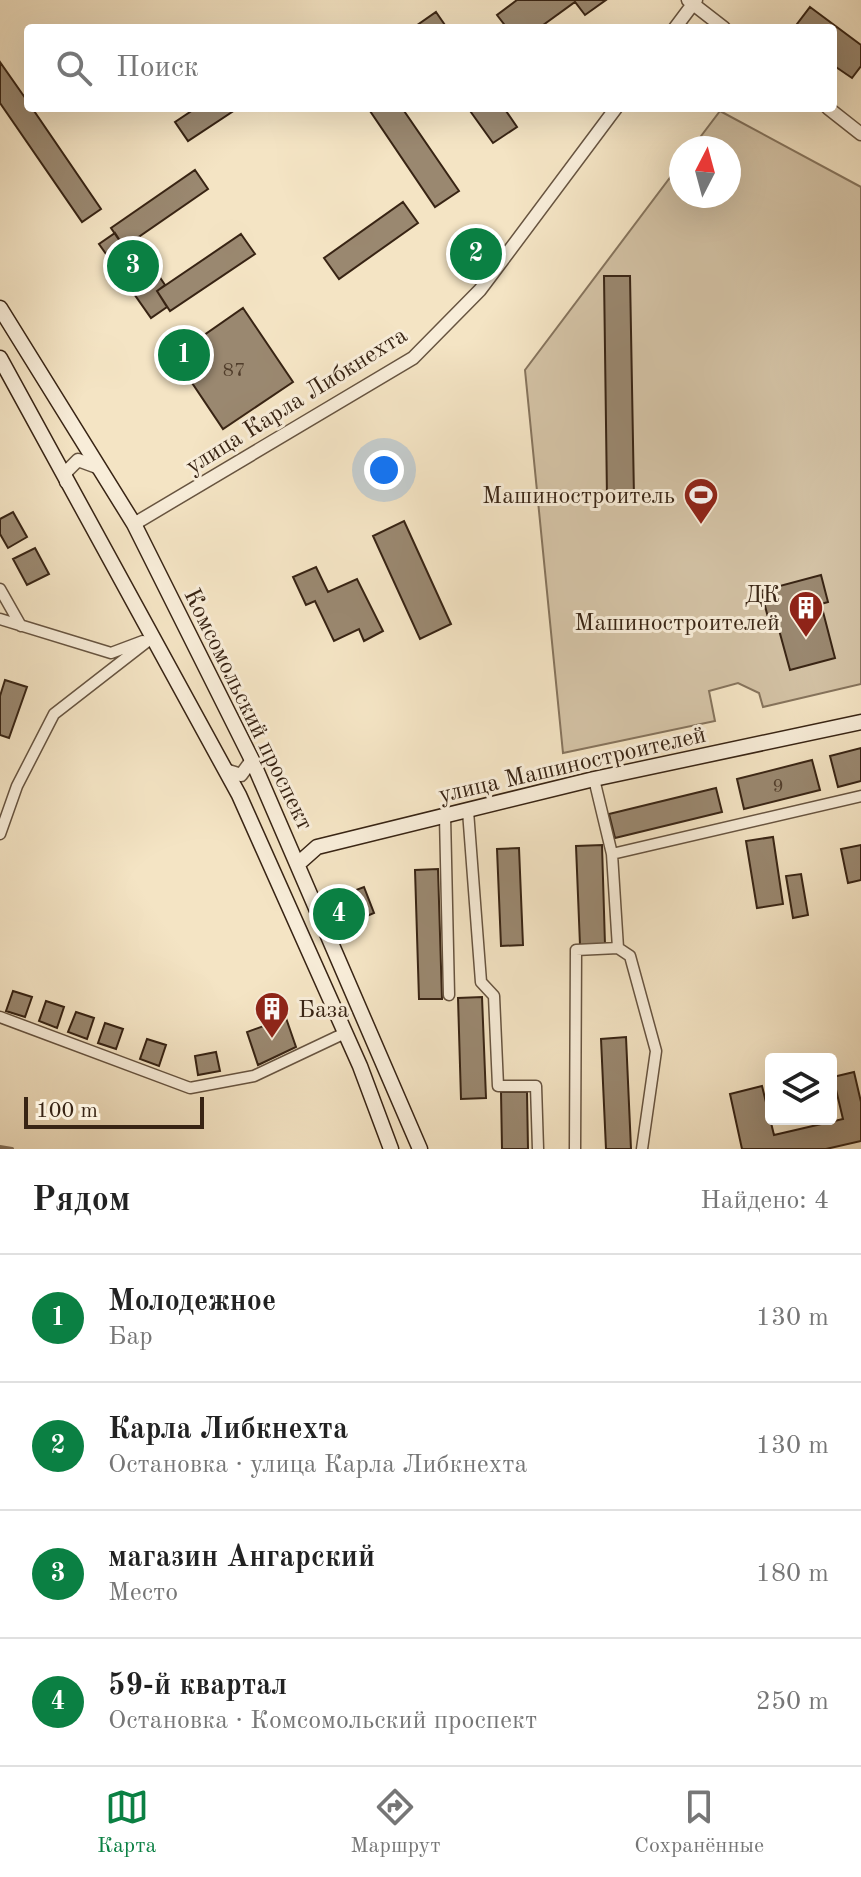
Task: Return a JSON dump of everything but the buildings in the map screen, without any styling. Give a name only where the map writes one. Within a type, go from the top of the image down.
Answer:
[{"type":"main road","name":"Комсомольский проспект","points":[[0,308],[134,524],[252,760],[420,1149]]},
{"type":"main road","name":"Комсомольский проспект","points":[[0,358],[239,795],[345,1033],[391,1149]]},
{"type":"main road","name":"улица Машиностроителей","points":[[299,863],[317,847],[594,779],[861,722]]},
{"type":"main road","points":[[239,795],[239,786],[247,780],[263,783]]},
{"type":"street","points":[[678,24],[693,1],[719,24]]},
{"type":"street","name":"улица Карла Либкнехта","points":[[134,524],[413,358],[480,290],[613,112]]},
{"type":"street","points":[[833,112],[861,134]]},
{"type":"street","points":[[66,483],[66,472],[71,464],[87,460],[97,467]]},
{"type":"street","points":[[0,589],[21,626]]},
{"type":"street","points":[[0,619],[111,653],[153,637]]},
{"type":"street","points":[[0,834],[17,786],[54,714],[153,637]]},
{"type":"street","points":[[225,770],[241,775],[252,760]]},
{"type":"street","points":[[594,779],[612,854],[618,948]]},
{"type":"street","points":[[612,854],[861,796]]},
{"type":"street","points":[[468,811],[481,982],[494,996],[498,1086],[536,1086],[538,1149]]},
{"type":"street","points":[[445,816],[449,995]]},
{"type":"street","points":[[575,1149],[576,950],[618,948],[630,956],[656,1051],[642,1149]]},
{"type":"street","points":[[0,1017],[190,1088],[254,1076],[345,1033]]},
{"type":"shaded area","name":"Машиностроитель","points":[[719,112],[861,187],[861,684],[763,707],[759,693],[738,683],[709,691],[715,721],[563,753],[525,370],[669,179],[669,208],[741,208],[741,136],[701,136]]},
{"type":"waterway","points":[[0,1147],[12,1149]]},
{"type":"place","name":"Карла Либкнехта","points":[[476,254]]},
{"type":"place","name":"магазин Ангарский","points":[[133,266]]},
{"type":"place","name":"Молодежное","points":[[184,355]]},
{"type":"place","name":"Машиностроитель","points":[[701,526]]},
{"type":"place","name":"ДК Машиностроителей","points":[[806,639]]},
{"type":"place","name":"59-й квартал","points":[[339,914]]},
{"type":"place","name":"База","points":[[272,1040]]}]
